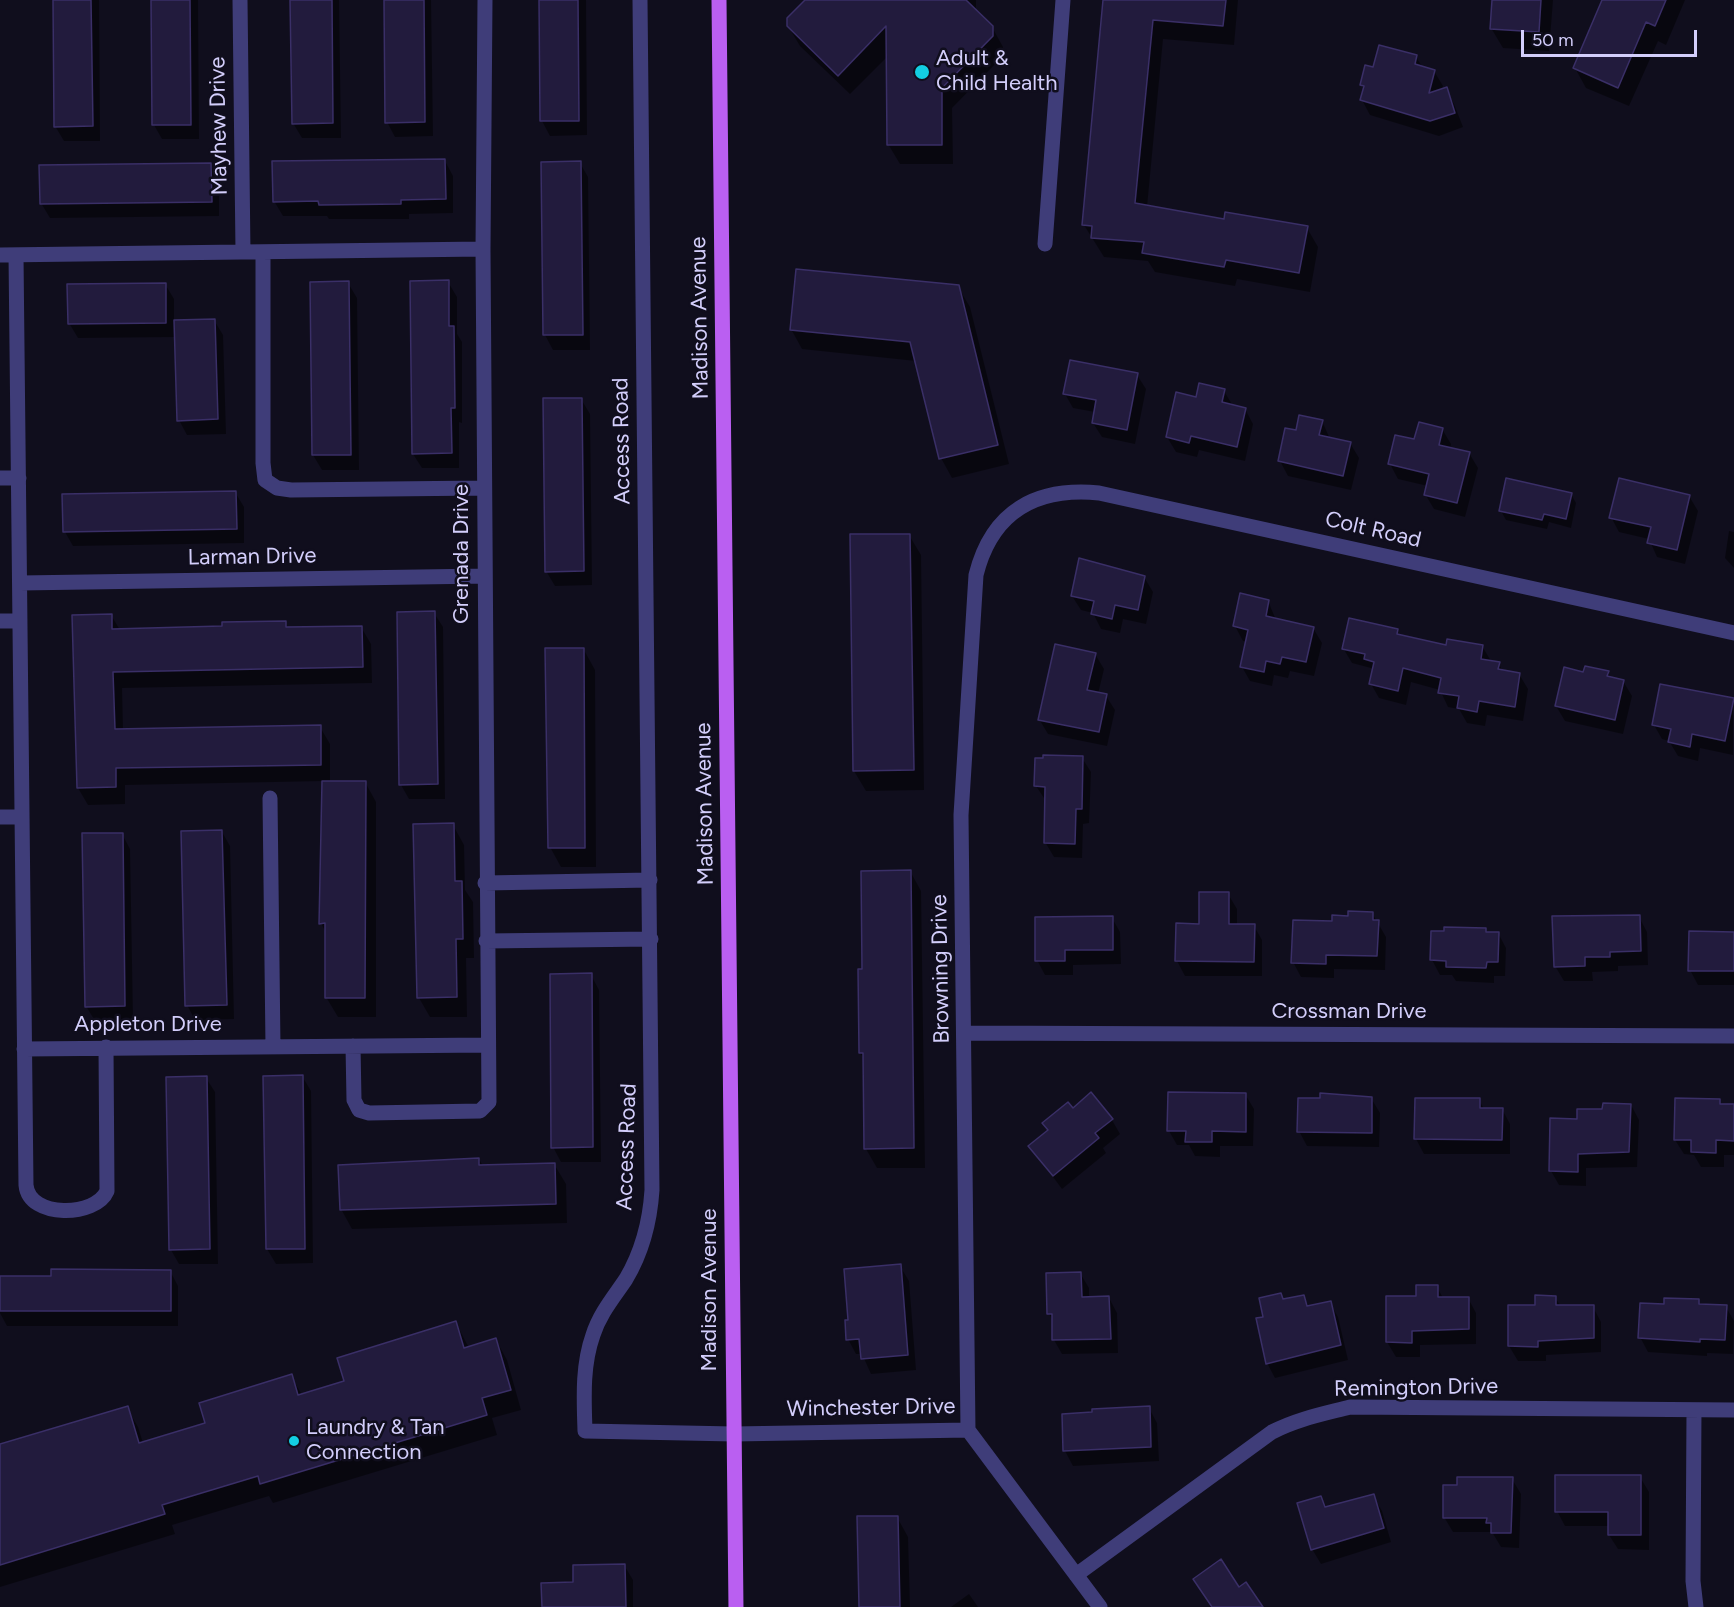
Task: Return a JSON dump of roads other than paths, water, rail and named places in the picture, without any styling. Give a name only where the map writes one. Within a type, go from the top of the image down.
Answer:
[{"type":"main road","name":"Madison Avenue","points":[[719,0],[736,1607]]},
{"type":"street","name":"Mayhew Drive","points":[[240,0],[243,252]]},
{"type":"street","name":"Grenada Drive","points":[[353,1046],[354,1100],[359,1110],[369,1113],[480,1111],[486,1107],[490,1097],[485,883],[483,249],[485,0]]},
{"type":"street","name":"Access Road","points":[[640,0],[651,939],[650,1211],[636,1258],[592,1335],[584,1375],[585,1431],[734,1434]]},
{"type":"street","points":[[1045,244],[1063,0]]},
{"type":"street","points":[[0,255],[483,249]]},
{"type":"street","points":[[263,252],[263,463],[265,480],[277,488],[291,490],[484,488]]},
{"type":"street","points":[[16,255],[24,1048],[27,1191],[34,1203],[50,1209],[87,1208],[103,1200],[107,1191],[106,1047]]},
{"type":"street","points":[[0,478],[19,478]]},
{"type":"street","name":"Colt Road","points":[[1006,517],[1031,500],[1059,492],[1099,493],[1734,633]]},
{"type":"street","name":"Browning Drive","points":[[968,1430],[962,815],[976,574],[983,551],[1006,517]]},
{"type":"street","name":"Larman Drive","points":[[20,583],[485,576]]},
{"type":"street","points":[[0,621],[20,621]]},
{"type":"street","points":[[270,798],[273,1047]]},
{"type":"street","points":[[0,817],[22,817]]},
{"type":"street","points":[[485,883],[650,880]]},
{"type":"street","points":[[486,941],[651,939]]},
{"type":"street","name":"Crossman Drive","points":[[965,1033],[1734,1036]]},
{"type":"street","name":"Appleton Drive","points":[[24,1048],[488,1045]]},
{"type":"street","name":"Remington Drive","points":[[1076,1575],[1272,1432],[1319,1414],[1350,1407],[1734,1410]]},
{"type":"street","points":[[1694,1410],[1693,1581],[1696,1607]]},
{"type":"street","name":"Winchester Drive","points":[[734,1434],[968,1430],[1100,1607]]},
{"type":"place","name":"Adult & Child Health","points":[[922,72]]},
{"type":"place","name":"Laundry & Tan Connection","points":[[294,1441]]}]
